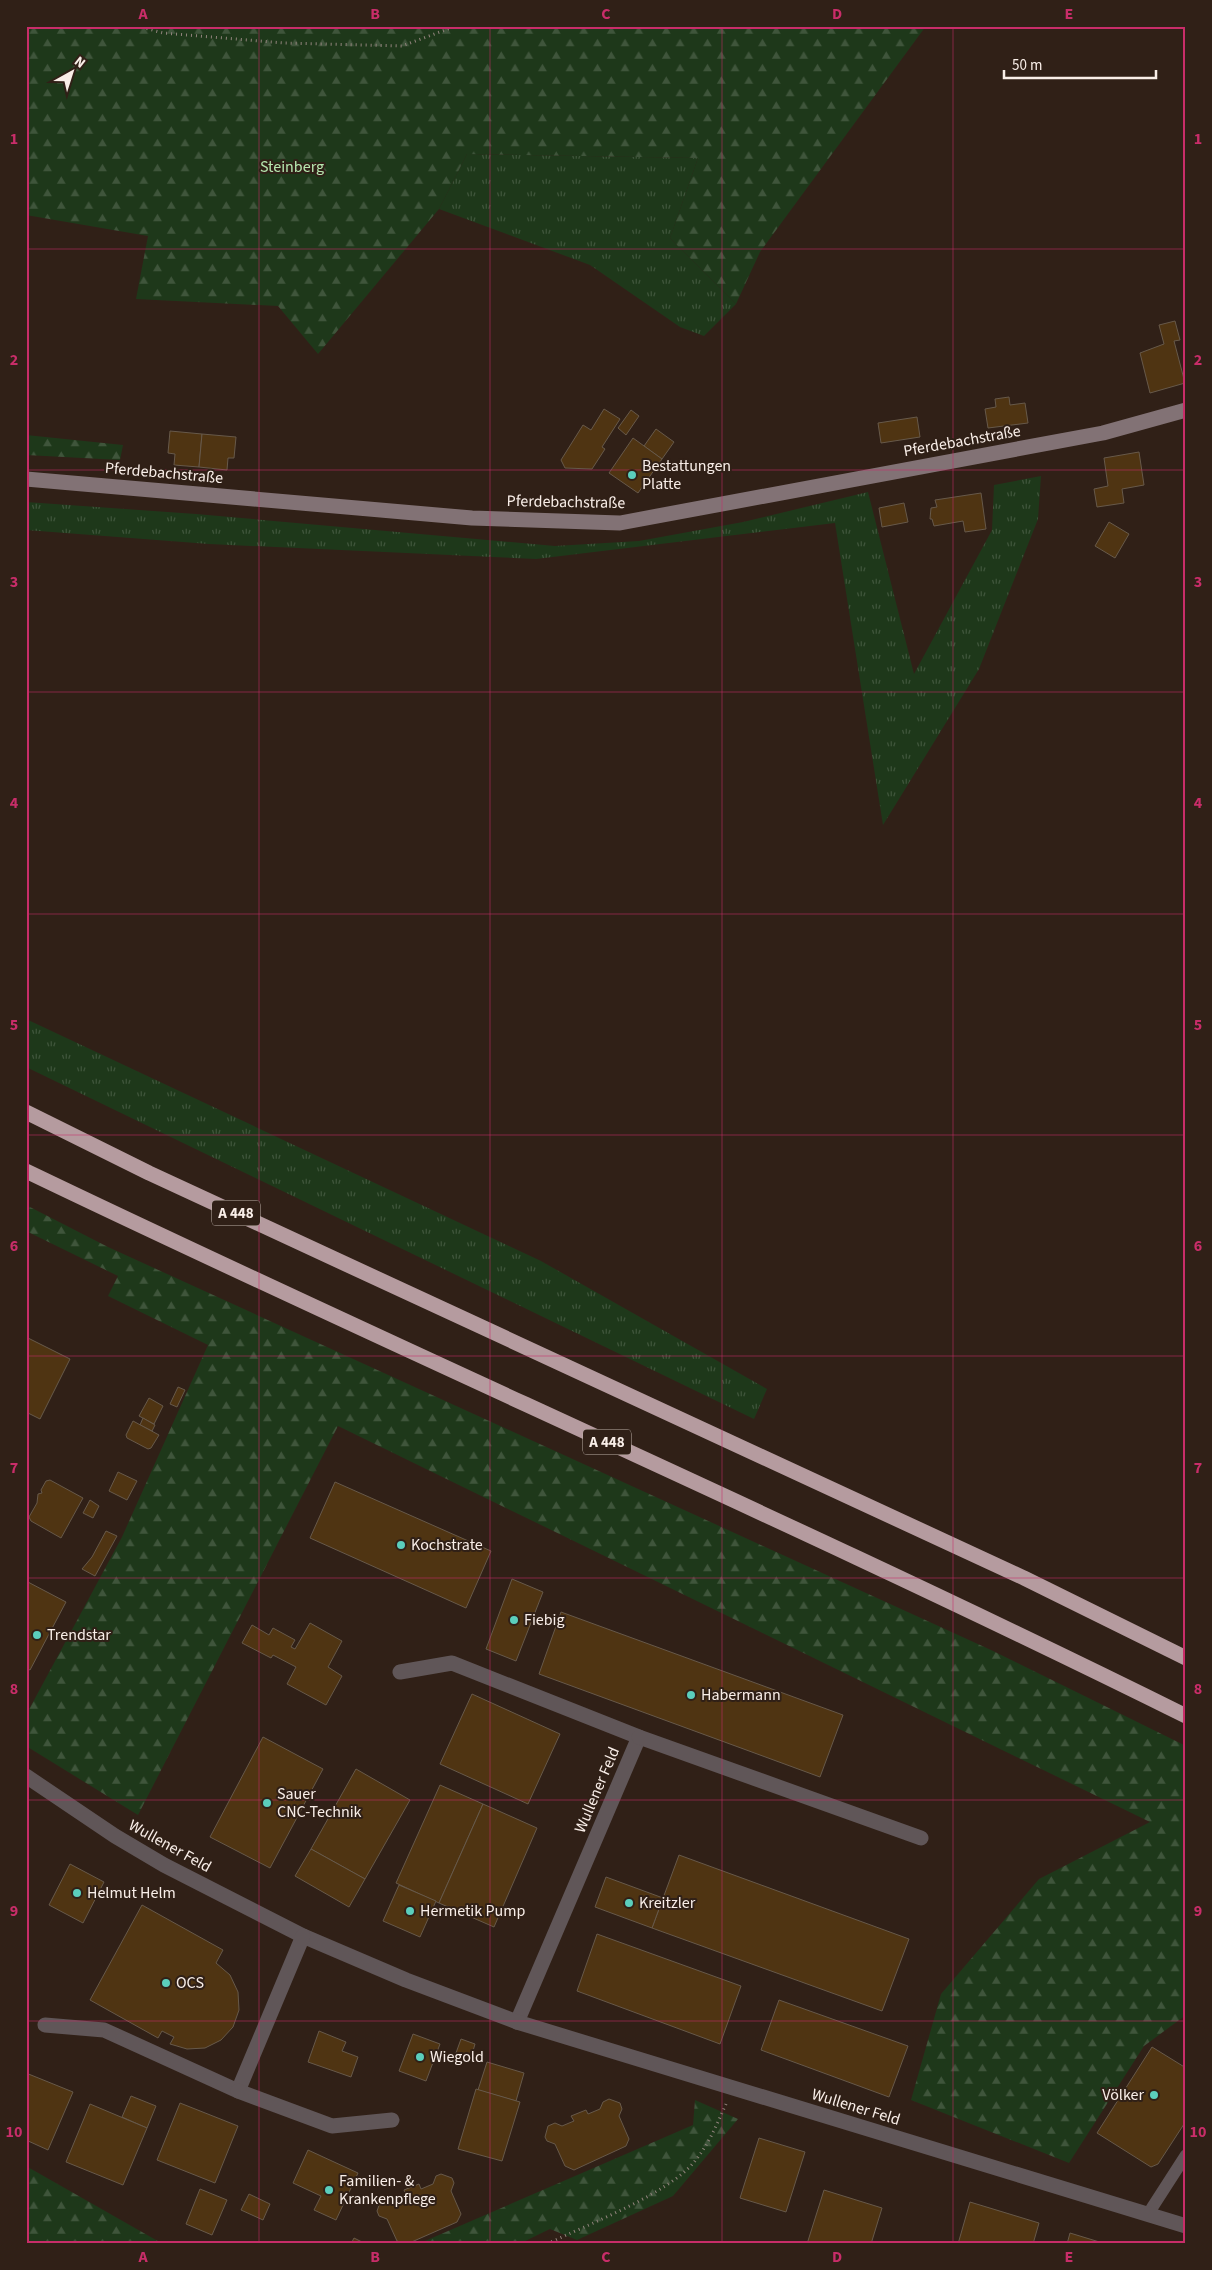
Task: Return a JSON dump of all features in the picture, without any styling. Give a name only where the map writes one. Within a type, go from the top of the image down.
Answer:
[{"type":"highway","name":"A 448","points":[[26,1112],[158,1177],[1024,1578],[1186,1658]]},
{"type":"highway","name":"A 448","points":[[26,1171],[256,1282],[1006,1626],[1186,1716]]},
{"type":"main road","name":"Pferdebachstraße","points":[[26,479],[472,518],[620,523],[1103,434],[1186,410]]},
{"type":"street","name":"Wullener Feld","points":[[400,1672],[452,1663],[639,1737],[920,1838]]},
{"type":"street","name":"Wullener Feld","points":[[516,2022],[639,1737]]},
{"type":"street","name":"Wullener Feld","points":[[26,1776],[115,1836],[164,1865],[303,1936],[406,1980],[516,2022],[1186,2226]]},
{"type":"street","points":[[238,2091],[303,1936]]},
{"type":"street","points":[[45,2025],[104,2030],[238,2091],[332,2126],[392,2120]]},
{"type":"lane","points":[[1148,2214],[1186,2155]]},
{"type":"path","points":[[137,26],[163,33],[284,43],[402,46],[456,26]]},
{"type":"path","points":[[547,2244],[667,2186],[694,2163],[710,2138],[734,2087]]},
{"type":"green space","name":"Steinberg","points":[[26,26],[926,26],[760,252],[736,304],[670,238],[698,158],[467,154],[439,209],[318,354],[278,306],[136,299],[148,236],[26,215]]},
{"type":"green space","points":[[467,154],[698,158],[670,238],[736,304],[704,336],[680,327],[590,265],[439,209]]},
{"type":"green space","points":[[26,435],[123,445],[120,460],[26,455]]},
{"type":"green space","points":[[1041,476],[1038,519],[979,669],[883,825],[835,523],[536,559],[209,544],[26,530],[26,502],[196,514],[555,546],[639,541],[743,522],[868,492],[914,674],[992,530],[994,485]]},
{"type":"green space","points":[[26,1019],[541,1261],[767,1389],[754,1419],[26,1067]]},
{"type":"green space","points":[[26,1205],[108,1247],[991,1650],[1186,1746],[1186,2015],[1144,2046],[1069,2163],[911,2100],[941,1994],[1039,1879],[1150,1822],[338,1426],[138,1815],[26,1746],[26,1715],[122,1537],[208,1345],[108,1296],[118,1276],[26,1231]]},
{"type":"green space","points":[[695,2100],[738,2119],[673,2196],[577,2240],[550,2229],[519,2244],[418,2244],[693,2125]]},
{"type":"green space","points":[[26,2166],[163,2244],[26,2244]]},
{"type":"building","points":[[1175,321],[1180,340],[1174,341],[1185,383],[1150,393],[1140,353],[1164,344],[1159,325]]},
{"type":"building","points":[[1009,397],[1010,405],[1025,403],[1028,423],[988,428],[985,409],[996,407],[995,399]]},
{"type":"building","points":[[604,409],[620,419],[602,447],[605,449],[592,469],[565,468],[561,460],[583,425],[591,430]]},
{"type":"building","points":[[631,410],[639,416],[626,435],[618,428]]},
{"type":"building","points":[[917,417],[920,437],[881,443],[878,423]]},
{"type":"building","points":[[656,429],[674,442],[662,459],[644,446]]},
{"type":"building","points":[[170,431],[202,434],[199,467],[174,465],[175,454],[168,453]]},
{"type":"building","points":[[202,434],[236,437],[234,458],[228,458],[227,470],[199,467]]},
{"type":"building","points":[[633,438],[662,459],[638,493],[609,473]]},
{"type":"building","points":[[1139,452],[1144,485],[1122,489],[1124,503],[1097,507],[1094,489],[1108,486],[1104,458]]},
{"type":"building","points":[[981,493],[986,529],[965,532],[963,521],[934,526],[932,519],[930,519],[931,508],[937,507],[935,500]]},
{"type":"building","points":[[904,503],[908,522],[882,527],[879,508]]},
{"type":"building","points":[[1109,522],[1129,534],[1115,558],[1095,546]]},
{"type":"building","points":[[26,1337],[70,1359],[40,1419],[26,1412]]},
{"type":"building","points":[[178,1387],[185,1390],[177,1407],[170,1404]]},
{"type":"building","points":[[149,1398],[163,1406],[154,1424],[139,1416]]},
{"type":"building","points":[[143,1418],[155,1425],[152,1431],[140,1425]]},
{"type":"building","points":[[133,1421],[159,1435],[151,1448],[148,1449],[127,1438],[126,1435]]},
{"type":"building","points":[[118,1472],[137,1481],[127,1500],[109,1491]]},
{"type":"building","points":[[50,1480],[83,1498],[61,1538],[31,1521],[29,1517],[37,1503],[38,1494],[42,1493],[41,1490],[46,1481]]},
{"type":"building","name":"Kochstrate","points":[[335,1482],[491,1551],[466,1608],[310,1538]]},
{"type":"building","points":[[90,1500],[99,1506],[93,1518],[83,1513]]},
{"type":"building","points":[[106,1531],[117,1536],[95,1576],[82,1569],[92,1557]]},
{"type":"building","name":"Fiebig","points":[[512,1579],[543,1592],[516,1661],[486,1649]]},
{"type":"building","name":"Trendstar","points":[[26,1581],[66,1602],[30,1670],[26,1668]]},
{"type":"building","name":"Habermann","points":[[561,1612],[843,1715],[820,1777],[539,1674]]},
{"type":"building","points":[[310,1623],[342,1641],[328,1667],[342,1676],[326,1705],[287,1684],[296,1667],[273,1655],[271,1658],[242,1643],[252,1625],[269,1635],[273,1628],[295,1640],[291,1647],[295,1649]]},
{"type":"building","points":[[472,1694],[560,1734],[528,1804],[440,1764]]},
{"type":"building","name":"Sauer CNC-Technik","points":[[263,1737],[323,1769],[270,1868],[210,1837]]},
{"type":"building","points":[[356,1769],[410,1800],[365,1879],[311,1849]]},
{"type":"building","points":[[440,1785],[483,1804],[439,1903],[396,1883]]},
{"type":"building","points":[[483,1804],[537,1828],[494,1927],[439,1903]]},
{"type":"building","points":[[311,1849],[365,1879],[349,1907],[295,1876]]},
{"type":"building","points":[[679,1855],[909,1939],[882,2011],[652,1928]]},
{"type":"building","name":"Helmut Helm","points":[[70,1864],[104,1882],[83,1923],[49,1905]]},
{"type":"building","name":"Kreitzler","points":[[606,1877],[663,1898],[652,1928],[595,1907]]},
{"type":"building","name":"Hermetik Pump","points":[[399,1885],[436,1901],[420,1937],[383,1921]]},
{"type":"building","name":"OCS","points":[[142,1905],[223,1950],[216,1963],[230,1975],[238,1992],[239,2010],[233,2027],[221,2040],[205,2048],[187,2049],[170,2044],[174,2037],[162,2031],[158,2038],[90,2000]]},
{"type":"building","points":[[597,1934],[741,1986],[720,2044],[577,1991]]},
{"type":"building","points":[[779,2000],[908,2046],[889,2097],[761,2050]]},
{"type":"building","points":[[319,2031],[346,2042],[342,2051],[358,2057],[351,2077],[308,2062]]},
{"type":"building","name":"Wiegold","points":[[413,2034],[440,2044],[426,2081],[399,2071]]},
{"type":"building","points":[[461,2039],[475,2044],[471,2058],[456,2053]]},
{"type":"building","name":"Völker","points":[[1152,2047],[1186,2068],[1186,2121],[1158,2164],[1151,2167],[1097,2133]]},
{"type":"building","points":[[487,2062],[524,2073],[516,2101],[478,2090]]},
{"type":"building","points":[[26,2073],[73,2092],[48,2150],[26,2140]]},
{"type":"building","points":[[476,2089],[520,2102],[502,2161],[458,2149]]},
{"type":"building","points":[[131,2096],[156,2106],[147,2128],[122,2117]]},
{"type":"building","points":[[609,2099],[620,2103],[622,2109],[619,2116],[629,2139],[626,2146],[574,2170],[565,2166],[555,2144],[547,2141],[545,2137],[548,2126],[555,2123],[562,2126],[574,2121],[571,2116],[586,2110],[588,2114],[600,2109],[603,2102]]},
{"type":"building","points":[[180,2103],[238,2126],[215,2183],[157,2160]]},
{"type":"building","points":[[90,2104],[147,2128],[123,2185],[66,2162]]},
{"type":"building","points":[[759,2138],[805,2152],[786,2212],[740,2198]]},
{"type":"building","name":"Familien- & Krankenpflege","points":[[308,2150],[358,2173],[336,2220],[314,2210],[321,2196],[293,2183]]},
{"type":"building","points":[[441,2174],[452,2178],[454,2183],[451,2191],[461,2214],[457,2222],[407,2244],[397,2241],[387,2219],[379,2216],[377,2211],[381,2200],[386,2198],[394,2201],[406,2196],[404,2190],[419,2184],[421,2189],[433,2184],[436,2176]]},
{"type":"building","points":[[200,2189],[227,2200],[212,2235],[186,2224]]},
{"type":"building","points":[[824,2190],[882,2208],[871,2244],[807,2244]]},
{"type":"building","points":[[249,2194],[270,2204],[263,2220],[241,2210]]},
{"type":"building","points":[[970,2202],[1039,2223],[1033,2244],[958,2244]]},
{"type":"building","points":[[1070,2233],[1106,2244],[1067,2244]]},
{"type":"building","points":[[354,2238],[366,2244],[351,2244]]},
{"type":"place","name":"Bestattungen Platte","points":[[632,475]]},
{"type":"place","name":"Kochstrate","points":[[401,1545]]},
{"type":"place","name":"Fiebig","points":[[514,1620]]},
{"type":"place","name":"Trendstar","points":[[37,1635]]},
{"type":"place","name":"Habermann","points":[[691,1695]]},
{"type":"place","name":"Sauer CNC-Technik","points":[[267,1803]]},
{"type":"place","name":"Helmut Helm","points":[[77,1893]]},
{"type":"place","name":"Kreitzler","points":[[629,1903]]},
{"type":"place","name":"Hermetik Pump","points":[[410,1911]]},
{"type":"place","name":"OCS","points":[[166,1983]]},
{"type":"place","name":"Wiegold","points":[[420,2057]]},
{"type":"place","name":"Völker","points":[[1154,2095]]},
{"type":"place","name":"Familien- & Krankenpflege","points":[[329,2190]]}]
